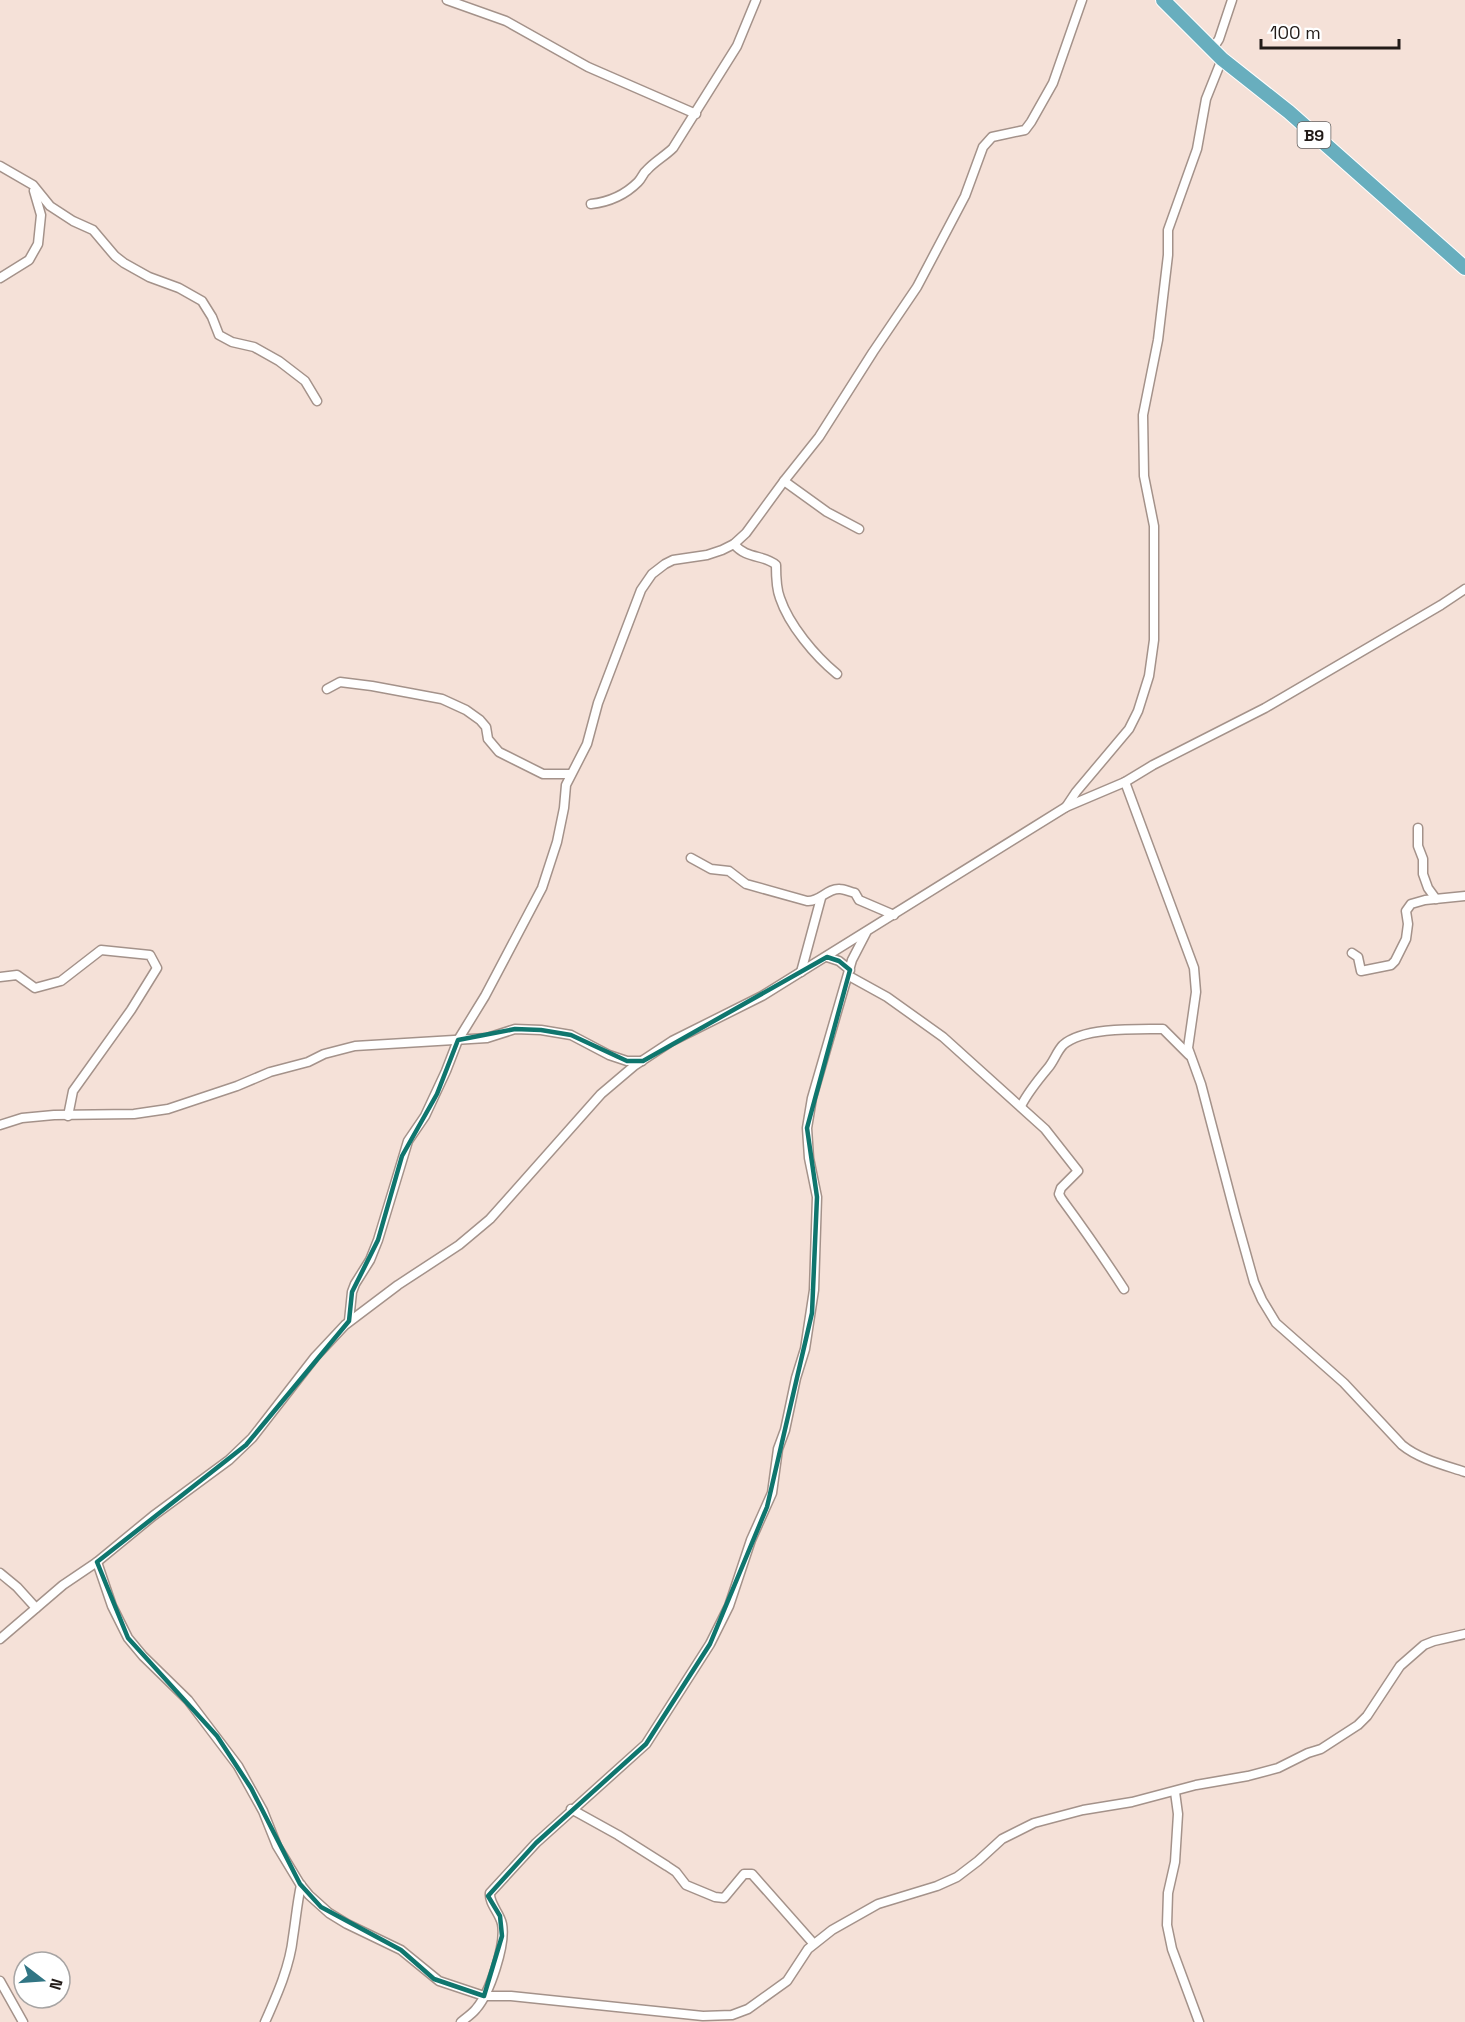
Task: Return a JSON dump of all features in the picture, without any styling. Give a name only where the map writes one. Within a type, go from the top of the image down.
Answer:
[{"type":"highway","name":"B9","points":[[1163,0],[1217,55],[1289,112],[1465,268]]},
{"type":"street","points":[[447,0],[506,21],[596,71],[696,114]]},
{"type":"street","points":[[591,204],[615,199],[636,184],[649,168],[673,148],[737,46],[756,0]]},
{"type":"street","points":[[350,1321],[352,1292],[378,1240],[408,1141],[437,1094],[458,1040],[485,996],[542,888],[557,842],[566,785],[585,748],[614,657],[646,580],[673,560],[707,555],[734,544],[746,533],[819,437],[917,287],[965,196],[983,147],[992,136],[1024,130],[1031,122],[1056,76],[1082,0]]},
{"type":"street","points":[[1066,807],[1129,729],[1138,711],[1149,676],[1154,640],[1154,526],[1144,476],[1143,415],[1158,340],[1168,255],[1168,230],[1199,141],[1222,30],[1232,0]]},
{"type":"street","points":[[0,166],[33,185],[50,206],[73,221],[93,230],[124,263],[202,301],[219,335],[232,342],[254,347],[279,361],[305,381],[317,401]]},
{"type":"street","points":[[0,278],[29,260],[38,244],[41,215],[33,185]]},
{"type":"street","points":[[784,481],[827,512],[859,529]]},
{"type":"street","points":[[734,544],[740,552],[772,561],[776,565],[776,585],[790,620],[820,660],[837,674]]},
{"type":"street","points":[[0,1639],[63,1585],[97,1562],[246,1445],[315,1357],[350,1321],[398,1285],[459,1245],[490,1219],[601,1094],[643,1061],[672,1041],[743,1007],[827,957],[1066,807],[1125,782],[1153,765],[1265,708],[1465,589]]},
{"type":"street","points":[[327,689],[340,682],[442,699],[466,710],[480,720],[486,727],[488,739],[499,752],[543,774],[570,774]]},
{"type":"street","points":[[1125,782],[1194,968],[1196,992],[1188,1048],[1201,1084],[1254,1282],[1267,1312],[1295,1341],[1344,1383],[1409,1451],[1465,1472]]},
{"type":"street","points":[[1419,828],[1418,846],[1423,859],[1423,874],[1428,888],[1436,899]]},
{"type":"street","points":[[691,858],[711,869],[729,871],[746,884],[807,900],[813,901],[821,898],[833,890],[840,889],[855,893],[859,900],[894,915]]},
{"type":"street","points":[[1352,953],[1358,957],[1361,971],[1391,965],[1406,939],[1408,924],[1406,911],[1411,904],[1465,896]]},
{"type":"street","points":[[801,972],[821,898]]},
{"type":"street","points":[[462,2022],[476,2010],[484,1996],[494,1970],[502,1936],[501,1920],[490,1899],[490,1893],[571,1809],[646,1744],[710,1644],[729,1606],[751,1540],[772,1493],[778,1449],[790,1409],[812,1312],[817,1197],[809,1158],[807,1128],[812,1098],[852,960],[866,933]]},
{"type":"street","points":[[0,977],[17,975],[35,988],[61,981],[101,950],[150,955],[157,968],[131,1010],[73,1091],[68,1116]]},
{"type":"street","points":[[827,957],[839,961],[850,973],[935,1030],[1045,1129],[1078,1172],[1061,1188],[1059,1194],[1092,1238],[1101,1256],[1124,1289]]},
{"type":"street","points":[[1167,1033],[1181,1035],[1190,1026]]},
{"type":"street","points":[[0,1125],[22,1118],[54,1115],[134,1114],[168,1109],[237,1086],[270,1072],[355,1046],[487,1038],[515,1029],[571,1035],[609,1055],[627,1061],[643,1061]]},
{"type":"street","points":[[1021,1106],[1056,1057],[1060,1047],[1082,1034],[1163,1029],[1193,1060]]},
{"type":"street","points":[[97,1562],[112,1606],[128,1638],[188,1700],[238,1766],[263,1811],[277,1846],[301,1885],[329,1913],[401,1950],[434,1979],[484,1996],[518,1996],[703,2019],[732,2015],[748,2009],[787,1981],[813,1943],[848,1919],[878,1904],[937,1886],[957,1877],[978,1862],[1002,1839],[1034,1823],[1083,1810],[1175,1792],[1196,1785],[1248,1776],[1278,1768],[1321,1749],[1358,1725],[1367,1716],[1400,1666],[1424,1645],[1465,1634]]},
{"type":"street","points":[[0,1573],[17,1587],[36,1608]]},
{"type":"street","points":[[1175,1792],[1178,1814],[1175,1862],[1168,1893],[1167,1925],[1172,1949],[1199,2022]]},
{"type":"street","points":[[571,1809],[667,1866],[676,1872],[686,1885],[715,1897],[724,1898],[744,1874],[752,1874],[813,1943]]},
{"type":"street","points":[[265,2022],[287,1967],[301,1885]]},
{"type":"street","points":[[0,1981],[23,2022]]},
{"type":"highlighted area","points":[[827,957],[839,961],[850,970],[807,1128],[817,1197],[812,1313],[767,1507],[710,1644],[646,1744],[536,1843],[488,1896],[500,1916],[502,1936],[484,1996],[434,1979],[401,1950],[321,1907],[300,1884],[251,1788],[217,1736],[128,1638],[97,1562],[246,1445],[349,1321],[352,1292],[378,1240],[402,1156],[437,1094],[458,1040],[515,1029],[541,1030],[571,1035],[627,1061],[643,1061]]}]
